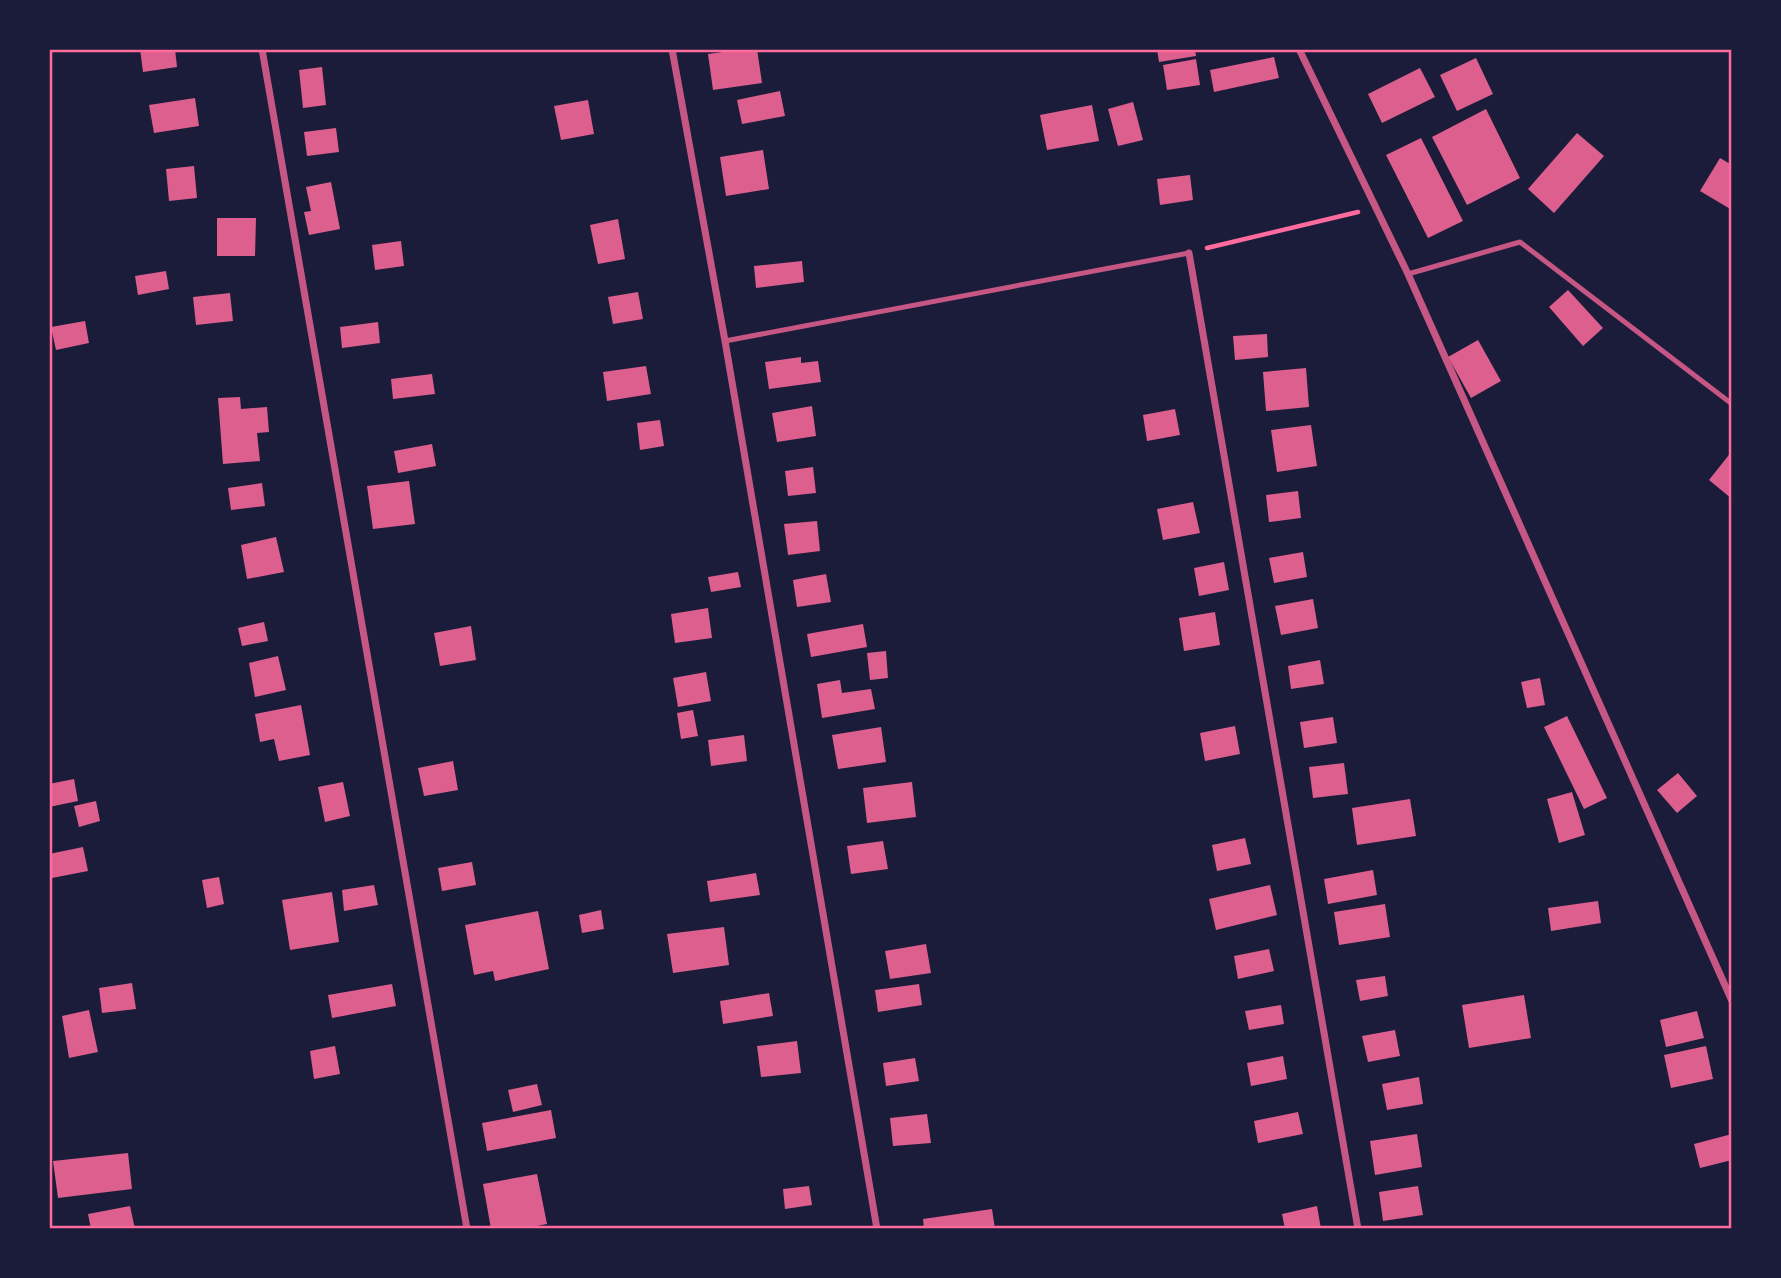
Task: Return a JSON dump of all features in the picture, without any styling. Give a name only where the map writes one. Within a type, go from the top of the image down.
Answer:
[{"type":"street","points":[[261,49],[467,1229]]},
{"type":"street","points":[[672,49],[725,341],[877,1229]]},
{"type":"street","points":[[1299,49],[1408,274],[1732,1001]]},
{"type":"street","points":[[1189,253],[1359,1229]]},
{"type":"lane","points":[[1408,274],[1520,242],[1732,404]]},
{"type":"lane","points":[[725,341],[1189,253]]},
{"type":"path","points":[[1189,253],[1375,207]]},
{"type":"building","points":[[140,49],[175,49],[177,67],[143,72]]},
{"type":"building","points":[[757,49],[762,83],[713,90],[708,54]]},
{"type":"building","points":[[1157,49],[1195,49],[1196,56],[1159,62]]},
{"type":"building","points":[[1274,57],[1279,78],[1214,92],[1210,70]]},
{"type":"building","points":[[1476,58],[1493,94],[1457,111],[1440,75]]},
{"type":"building","points":[[1196,59],[1200,85],[1167,90],[1163,65]]},
{"type":"building","points":[[322,67],[326,105],[303,108],[299,70]]},
{"type":"building","points":[[1420,68],[1435,97],[1382,123],[1368,94]]},
{"type":"building","points":[[780,91],[785,116],[742,124],[737,100]]},
{"type":"building","points":[[195,98],[199,126],[154,133],[149,105]]},
{"type":"building","points":[[588,100],[594,134],[561,140],[554,106]]},
{"type":"building","points":[[1133,102],[1143,140],[1118,146],[1108,109]]},
{"type":"building","points":[[1092,105],[1099,141],[1047,150],[1040,115]]},
{"type":"building","points":[[1486,109],[1520,178],[1467,205],[1432,137]]},
{"type":"building","points":[[336,128],[339,152],[307,156],[304,132]]},
{"type":"building","points":[[1577,133],[1604,156],[1554,213],[1528,189]]},
{"type":"building","points":[[1421,138],[1463,221],[1428,238],[1386,155]]},
{"type":"building","points":[[763,150],[769,189],[726,196],[720,157]]},
{"type":"building","points":[[1720,158],[1732,165],[1732,210],[1700,191]]},
{"type":"building","points":[[194,166],[197,198],[169,201],[166,169]]},
{"type":"building","points":[[1190,175],[1193,200],[1160,205],[1157,179]]},
{"type":"building","points":[[331,182],[340,229],[309,235],[304,212],[311,211],[306,187]]},
{"type":"building","points":[[217,218],[256,218],[255,256],[217,256]]},
{"type":"building","points":[[618,219],[625,259],[598,264],[590,225]]},
{"type":"building","points":[[401,241],[404,266],[375,270],[372,245]]},
{"type":"building","points":[[802,261],[804,282],[756,288],[754,266]]},
{"type":"building","points":[[166,271],[169,289],[138,295],[135,276]]},
{"type":"building","points":[[1568,290],[1603,328],[1583,346],[1549,307]]},
{"type":"building","points":[[638,292],[643,319],[613,324],[608,297]]},
{"type":"building","points":[[230,293],[233,321],[196,325],[193,297]]},
{"type":"building","points":[[85,321],[89,343],[56,350],[51,327]]},
{"type":"building","points":[[378,322],[380,343],[342,348],[340,327]]},
{"type":"building","points":[[1267,334],[1268,357],[1235,360],[1233,336]]},
{"type":"building","points":[[1478,340],[1501,381],[1471,398],[1448,357]]},
{"type":"building","points":[[801,357],[801,363],[818,361],[821,382],[769,389],[765,362]]},
{"type":"building","points":[[646,366],[651,394],[607,401],[603,372]]},
{"type":"building","points":[[1306,368],[1309,407],[1266,411],[1263,372]]},
{"type":"building","points":[[432,374],[435,394],[393,399],[391,379]]},
{"type":"building","points":[[240,397],[241,409],[267,407],[269,432],[257,433],[260,461],[223,464],[218,398]]},
{"type":"building","points":[[812,406],[816,436],[777,442],[772,413]]},
{"type":"building","points":[[1175,409],[1180,435],[1147,441],[1143,415]]},
{"type":"building","points":[[660,420],[664,446],[640,450],[637,423]]},
{"type":"building","points":[[1311,425],[1317,466],[1277,472],[1271,430]]},
{"type":"building","points":[[432,444],[436,466],[398,473],[394,451]]},
{"type":"building","points":[[1732,451],[1732,499],[1709,480]]},
{"type":"building","points":[[813,467],[816,493],[788,496],[785,471]]},
{"type":"building","points":[[409,481],[415,524],[373,529],[367,486]]},
{"type":"building","points":[[262,483],[265,506],[231,510],[228,488]]},
{"type":"building","points":[[1298,491],[1301,518],[1269,522],[1266,495]]},
{"type":"building","points":[[1193,502],[1200,533],[1163,540],[1157,509]]},
{"type":"building","points":[[817,521],[820,551],[788,555],[784,524]]},
{"type":"building","points":[[276,537],[284,572],[247,579],[241,545]]},
{"type":"building","points":[[1303,552],[1307,577],[1274,583],[1269,558]]},
{"type":"building","points":[[1224,562],[1229,590],[1199,596],[1194,568]]},
{"type":"building","points":[[738,572],[741,587],[711,592],[708,577]]},
{"type":"building","points":[[826,574],[831,602],[797,607],[793,580]]},
{"type":"building","points":[[1313,599],[1318,628],[1281,635],[1275,606]]},
{"type":"building","points":[[708,608],[712,638],[675,643],[671,614]]},
{"type":"building","points":[[1215,612],[1220,645],[1184,651],[1179,618]]},
{"type":"building","points":[[264,622],[268,641],[242,646],[238,628]]},
{"type":"building","points":[[863,624],[867,647],[811,657],[807,634]]},
{"type":"building","points":[[471,626],[476,660],[440,666],[434,633]]},
{"type":"building","points":[[886,651],[888,678],[870,680],[867,653]]},
{"type":"building","points":[[278,656],[286,690],[255,697],[249,663]]},
{"type":"building","points":[[1320,660],[1324,684],[1291,689],[1288,666]]},
{"type":"building","points":[[706,672],[711,701],[678,707],[673,678]]},
{"type":"building","points":[[1540,678],[1545,705],[1527,708],[1521,682]]},
{"type":"building","points":[[840,680],[842,693],[871,689],[875,709],[822,718],[817,684]]},
{"type":"building","points":[[301,705],[310,755],[279,761],[274,739],[260,742],[255,714]]},
{"type":"building","points":[[693,710],[698,736],[681,739],[677,713]]},
{"type":"building","points":[[1567,716],[1607,798],[1584,809],[1544,727]]},
{"type":"building","points":[[1333,717],[1337,743],[1304,748],[1300,722]]},
{"type":"building","points":[[1235,726],[1240,754],[1205,761],[1200,733]]},
{"type":"building","points":[[881,727],[886,762],[838,769],[832,735]]},
{"type":"building","points":[[744,735],[747,761],[711,766],[708,740]]},
{"type":"building","points":[[453,761],[458,790],[424,796],[418,768]]},
{"type":"building","points":[[1344,763],[1348,794],[1313,798],[1309,767]]},
{"type":"building","points":[[1678,773],[1697,796],[1677,813],[1657,790]]},
{"type":"building","points":[[74,779],[78,801],[49,807],[49,784]]},
{"type":"building","points":[[343,782],[350,816],[325,822],[318,787]]},
{"type":"building","points":[[912,782],[916,817],[867,823],[863,788]]},
{"type":"building","points":[[1572,792],[1585,835],[1559,843],[1547,799]]},
{"type":"building","points":[[1410,799],[1416,836],[1357,845],[1352,808]]},
{"type":"building","points":[[96,801],[100,821],[79,827],[74,806]]},
{"type":"building","points":[[1245,838],[1251,864],[1217,871],[1212,845]]},
{"type":"building","points":[[883,841],[888,869],[851,874],[847,846]]},
{"type":"building","points":[[83,847],[88,871],[52,878],[49,854]]},
{"type":"building","points":[[472,862],[476,885],[442,891],[438,868]]},
{"type":"building","points":[[1373,870],[1377,895],[1328,904],[1324,879]]},
{"type":"building","points":[[756,873],[760,895],[710,902],[707,881]]},
{"type":"building","points":[[219,877],[224,904],[207,908],[202,880]]},
{"type":"building","points":[[374,885],[378,905],[344,911],[342,890]]},
{"type":"building","points":[[1270,885],[1277,915],[1216,930],[1209,899]]},
{"type":"building","points":[[332,892],[339,942],[290,950],[282,900]]},
{"type":"building","points":[[1598,901],[1601,923],[1551,931],[1548,908]]},
{"type":"building","points":[[1385,904],[1390,937],[1339,945],[1334,912]]},
{"type":"building","points":[[601,910],[604,929],[582,933],[579,915]]},
{"type":"building","points":[[538,911],[549,969],[495,981],[493,971],[474,975],[465,925]]},
{"type":"building","points":[[724,927],[729,965],[673,973],[667,934]]},
{"type":"building","points":[[926,944],[931,973],[890,979],[885,951]]},
{"type":"building","points":[[1269,949],[1274,971],[1238,979],[1234,956]]},
{"type":"building","points":[[1385,976],[1388,996],[1360,1001],[1356,980]]},
{"type":"building","points":[[132,983],[136,1009],[102,1013],[99,988]]},
{"type":"building","points":[[392,984],[396,1006],[332,1018],[328,995]]},
{"type":"building","points":[[919,984],[922,1005],[878,1012],[875,990]]},
{"type":"building","points":[[769,993],[773,1016],[723,1024],[720,1001]]},
{"type":"building","points":[[1524,995],[1531,1038],[1469,1048],[1462,1005]]},
{"type":"building","points":[[1281,1005],[1284,1024],[1249,1030],[1245,1011]]},
{"type":"building","points":[[89,1010],[98,1052],[69,1058],[62,1016]]},
{"type":"building","points":[[1697,1011],[1704,1038],[1666,1047],[1660,1020]]},
{"type":"building","points":[[1395,1030],[1400,1056],[1368,1062],[1362,1036]]},
{"type":"building","points":[[797,1041],[801,1073],[761,1077],[757,1046]]},
{"type":"building","points":[[335,1046],[340,1074],[314,1079],[310,1051]]},
{"type":"building","points":[[1706,1046],[1713,1079],[1671,1088],[1664,1055]]},
{"type":"building","points":[[1283,1056],[1287,1079],[1251,1086],[1247,1063]]},
{"type":"building","points":[[915,1058],[919,1081],[886,1086],[883,1063]]},
{"type":"building","points":[[1419,1077],[1423,1104],[1387,1110],[1382,1084]]},
{"type":"building","points":[[537,1084],[542,1105],[513,1112],[508,1090]]},
{"type":"building","points":[[551,1110],[556,1138],[487,1151],[482,1123]]},
{"type":"building","points":[[1298,1112],[1303,1134],[1258,1143],[1254,1121]]},
{"type":"building","points":[[927,1114],[931,1143],[893,1146],[890,1118]]},
{"type":"building","points":[[1417,1134],[1422,1167],[1375,1175],[1370,1141]]},
{"type":"building","points":[[1732,1134],[1732,1160],[1700,1168],[1694,1144]]},
{"type":"building","points":[[128,1153],[132,1189],[58,1198],[53,1161]]},
{"type":"building","points":[[537,1174],[547,1224],[522,1229],[491,1229],[483,1184]]},
{"type":"building","points":[[809,1186],[812,1205],[785,1209],[783,1189]]},
{"type":"building","points":[[1418,1186],[1423,1215],[1383,1221],[1379,1192]]},
{"type":"building","points":[[130,1206],[135,1229],[91,1229],[88,1214]]},
{"type":"building","points":[[1317,1206],[1321,1229],[1285,1229],[1282,1214]]},
{"type":"building","points":[[992,1209],[995,1229],[924,1229],[923,1219]]}]
